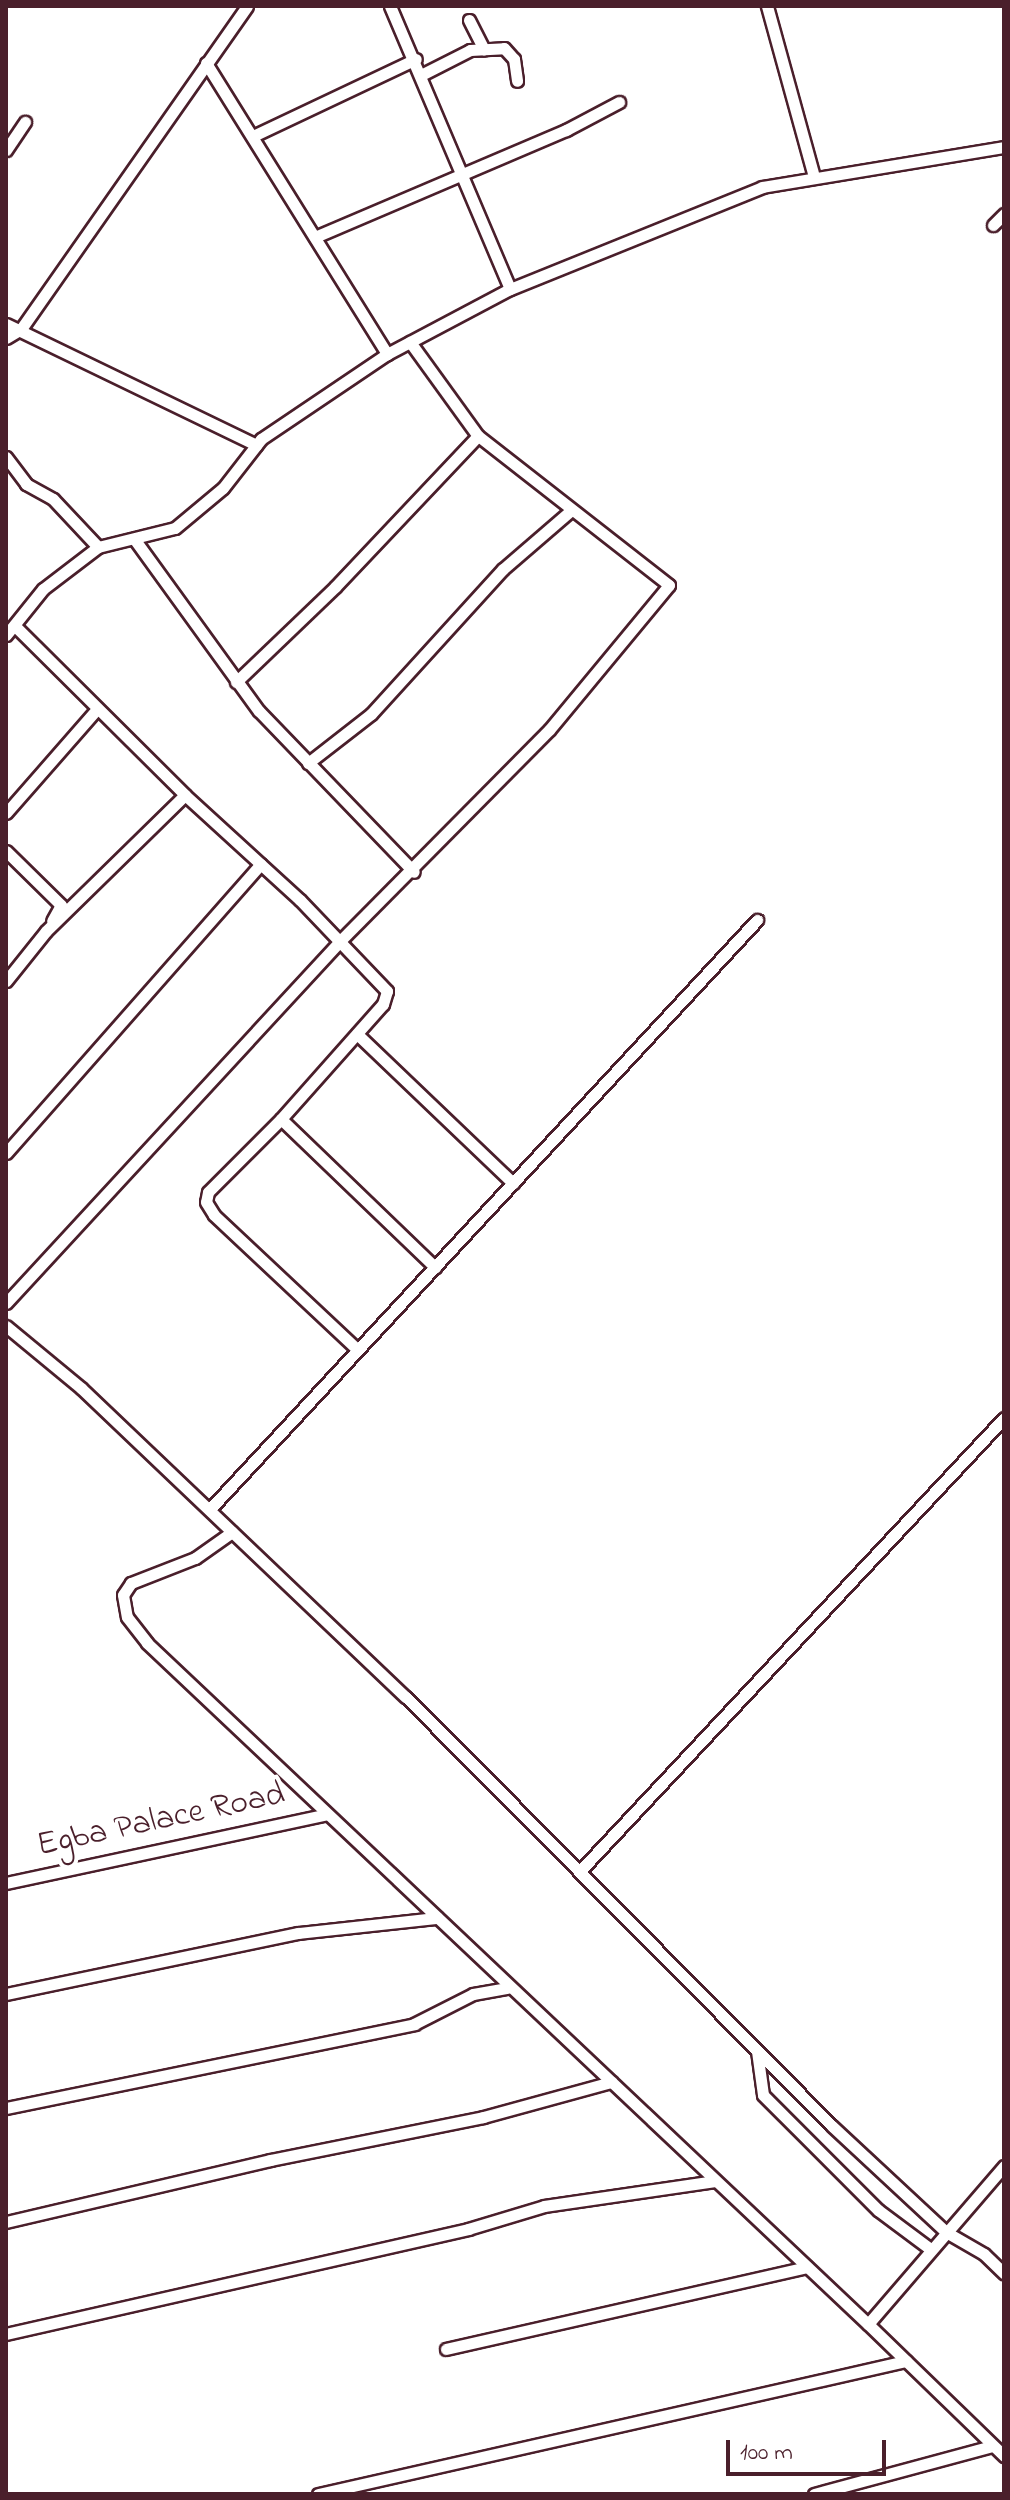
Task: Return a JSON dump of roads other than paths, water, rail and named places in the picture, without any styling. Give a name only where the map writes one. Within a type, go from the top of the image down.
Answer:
[{"type":"street","points":[[6,338],[21,329],[247,6]]},
{"type":"street","points":[[390,6],[416,59],[459,172],[510,289]]},
{"type":"street","points":[[767,6],[814,177]]},
{"type":"street","points":[[469,20],[484,49]]},
{"type":"street","points":[[421,75],[470,50],[504,48],[514,59],[517,81]]},
{"type":"street","points":[[253,136],[416,59]]},
{"type":"street","points":[[206,63],[387,354]]},
{"type":"street","points":[[315,237],[459,172],[566,130],[619,102]]},
{"type":"street","points":[[6,150],[25,122]]},
{"type":"street","points":[[358,1350],[214,1215],[206,1202],[208,1192],[281,1119],[383,1004],[387,991],[261,864],[11,631],[43,589],[98,547],[175,528],[223,488],[256,445],[387,354],[510,289],[746,192],[814,177],[1004,147]]},
{"type":"street","points":[[993,225],[1004,214]]},
{"type":"street","points":[[6,324],[256,445]]},
{"type":"street","points":[[6,1303],[339,942],[414,872],[549,730],[669,585],[569,512],[478,436],[410,342]]},
{"type":"street","points":[[236,682],[335,587],[478,436]]},
{"type":"street","points":[[6,457],[26,484],[53,499],[98,547]]},
{"type":"street","points":[[308,763],[371,714],[503,569],[569,512]]},
{"type":"street","points":[[135,540],[236,682],[308,763],[414,872]]},
{"type":"street","points":[[6,813],[97,709]]},
{"type":"street","points":[[6,980],[46,931],[185,795]]},
{"type":"street","points":[[6,851],[61,905],[6,980]]},
{"type":"street","points":[[6,1153],[261,864]]},
{"type":"street","points":[[210,1509],[757,920]]},
{"type":"street","points":[[357,1034],[513,1183]]},
{"type":"street","points":[[281,1119],[435,1267]]},
{"type":"street","points":[[6,1326],[210,1509],[406,1697],[757,2051],[946,2232],[1004,2273]]},
{"type":"street","points":[[579,1872],[1004,1418]]},
{"type":"street","points":[[232,1532],[195,1558],[131,1583],[123,1595],[127,1617],[147,1643],[507,1988],[868,2324],[1004,2456]]},
{"type":"street","name":"Egba Palace Road","points":[[6,1883],[327,1814]]},
{"type":"street","points":[[6,1994],[298,1933],[437,1918]]},
{"type":"street","points":[[6,2108],[414,2024],[473,1994],[507,1988]]},
{"type":"street","points":[[757,2051],[763,2095],[878,2210],[929,2248]]},
{"type":"street","points":[[6,2222],[270,2160],[483,2117],[611,2082]]},
{"type":"street","points":[[868,2324],[929,2248],[1004,2166]]},
{"type":"street","points":[[6,2334],[468,2229],[544,2206],[715,2181]]},
{"type":"street","points":[[446,2349],[807,2267]]},
{"type":"street","points":[[318,2494],[906,2361]]},
{"type":"street","points":[[814,2494],[992,2446]]}]
